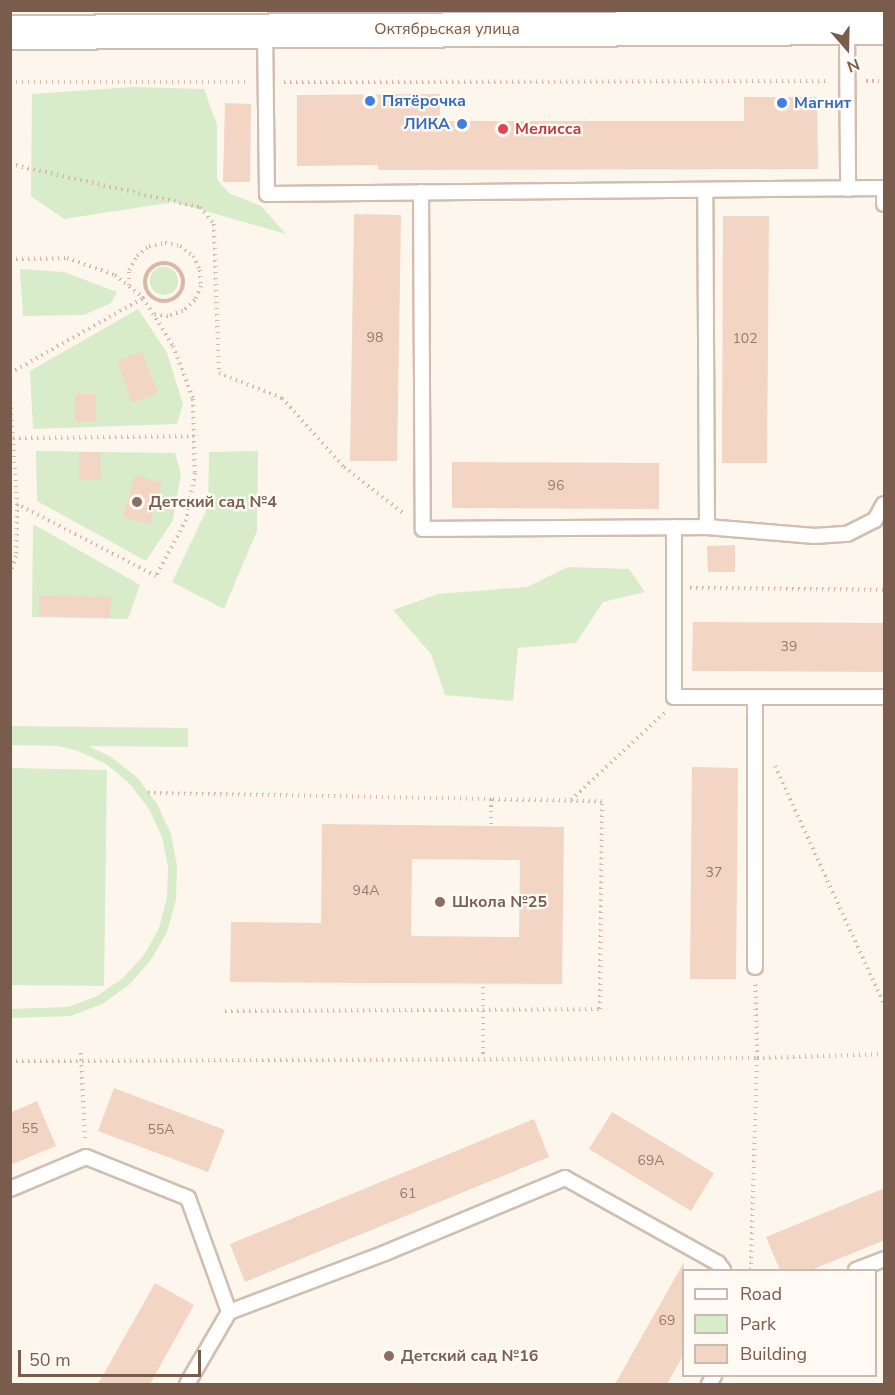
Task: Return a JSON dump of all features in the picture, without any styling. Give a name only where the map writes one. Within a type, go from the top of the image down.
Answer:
[{"type":"main road","name":"Октябрьская улица","points":[[10,32],[265,29],[352,24],[885,27]]},
{"type":"lane","points":[[847,27],[848,189]]},
{"type":"lane","points":[[265,29],[267,194],[884,188],[885,204]]},
{"type":"lane","points":[[705,190],[707,527]]},
{"type":"lane","points":[[421,192],[423,529],[707,527],[815,536],[847,534],[875,520],[885,504]]},
{"type":"lane","points":[[674,527],[674,697],[885,697]]},
{"type":"lane","points":[[755,697],[755,967]]},
{"type":"lane","points":[[10,1189],[86,1157],[188,1198],[229,1312]]},
{"type":"lane","points":[[187,1384],[229,1312],[385,1253],[566,1178],[718,1263],[722,1269]]},
{"type":"lane","points":[[859,1269],[885,1259]]},
{"type":"path","points":[[10,82],[885,81]]},
{"type":"path","points":[[10,164],[200,207],[214,224],[219,373],[282,398],[344,467],[423,529]]},
{"type":"path","points":[[129,285],[129,270],[137,256],[149,246],[172,244],[180,246],[193,256],[200,270],[201,286],[195,300],[183,311],[168,316],[152,314]]},
{"type":"path","points":[[10,259],[67,258],[115,275],[129,285],[143,298],[173,346],[193,399],[195,474],[186,520],[156,576],[17,504]]},
{"type":"path","points":[[162,262],[176,265],[183,276],[182,290],[172,300],[158,301],[147,293],[143,280],[149,267],[162,262]]},
{"type":"path","points":[[10,373],[143,298],[147,293]]},
{"type":"path","points":[[10,390],[17,504],[16,556],[10,573]]},
{"type":"path","points":[[13,438],[194,436]]},
{"type":"path","points":[[688,577],[688,599]]},
{"type":"path","points":[[688,588],[885,590]]},
{"type":"path","points":[[570,800],[656,722],[679,697]]},
{"type":"path","points":[[755,722],[885,1004]]},
{"type":"path","points":[[148,793],[602,801],[600,1009],[225,1011]]},
{"type":"path","points":[[491,799],[491,826]]},
{"type":"path","points":[[751,1269],[757,1058],[755,967]]},
{"type":"path","points":[[483,983],[483,1054]]},
{"type":"path","points":[[81,1053],[86,1157]]},
{"type":"path","points":[[10,1061],[757,1058],[885,1054]]},
{"type":"green space","points":[[133,87],[204,89],[217,125],[217,179],[229,193],[261,206],[286,234],[174,202],[64,219],[31,196],[32,94]]},
{"type":"green space","points":[[164,267],[174,271],[178,281],[174,291],[164,295],[154,291],[150,281],[154,271]]},
{"type":"green space","points":[[20,269],[64,272],[117,292],[111,303],[84,315],[23,316]]},
{"type":"green space","points":[[138,309],[167,353],[183,404],[177,424],[33,429],[30,371]]},
{"type":"green space","points":[[36,451],[175,453],[181,474],[173,520],[146,561],[37,501]]},
{"type":"green space","points":[[258,451],[257,531],[224,609],[172,582],[208,507],[209,452]]},
{"type":"green space","points":[[33,524],[140,585],[128,619],[32,617]]},
{"type":"green space","points":[[568,567],[629,569],[645,592],[603,602],[576,643],[518,648],[513,701],[445,695],[431,654],[393,610],[438,594],[527,587]]},
{"type":"green space","points":[[11,726],[188,728],[188,747],[89,746],[111,757],[137,777],[157,804],[171,834],[177,866],[176,900],[167,932],[151,960],[129,985],[102,1004],[71,1016],[11,1018],[11,1009],[68,1007],[97,996],[123,978],[144,955],[159,928],[167,898],[168,867],[162,837],[149,809],[130,784],[106,764],[78,751],[58,746],[11,745]]},
{"type":"green space","points":[[11,768],[107,770],[104,986],[11,985]]},
{"type":"building","points":[[440,94],[440,121],[744,121],[744,97],[817,97],[818,169],[378,170],[378,165],[297,166],[297,95]]},
{"type":"building","points":[[225,103],[251,104],[250,182],[223,182]]},
{"type":"building","points":[[354,214],[401,215],[397,461],[350,461]]},
{"type":"building","points":[[723,216],[769,216],[767,463],[722,463]]},
{"type":"building","points":[[142,352],[158,393],[132,403],[117,361]]},
{"type":"building","points":[[75,394],[96,394],[96,422],[75,422]]},
{"type":"building","points":[[79,452],[100,452],[101,480],[79,480]]},
{"type":"building","points":[[452,462],[659,463],[659,509],[452,508]]},
{"type":"building","points":[[135,475],[162,483],[150,524],[123,517]]},
{"type":"building","points":[[735,545],[735,572],[708,572],[707,546]]},
{"type":"building","points":[[39,595],[111,597],[110,618],[39,616]]},
{"type":"building","points":[[693,622],[885,623],[885,672],[692,671]]},
{"type":"building","points":[[692,767],[738,768],[736,979],[690,979]]},
{"type":"building","points":[[322,824],[564,827],[562,984],[230,982],[231,922],[321,923]],"holes":[[[412,859],[520,860],[519,937],[411,936]]]},
{"type":"building","points":[[114,1088],[225,1130],[208,1172],[98,1131]]},
{"type":"building","points":[[37,1101],[56,1146],[10,1165],[10,1113]]},
{"type":"building","points":[[612,1112],[714,1173],[691,1211],[589,1149]]},
{"type":"building","points":[[534,1119],[549,1157],[245,1282],[230,1244]]},
{"type":"building","points":[[885,1188],[885,1240],[813,1269],[780,1269],[766,1237]]},
{"type":"building","points":[[684,1262],[684,1269],[682,1269],[682,1358],[667,1384],[615,1384]]},
{"type":"building","points":[[155,1283],[194,1305],[150,1384],[98,1384]]},
{"type":"place","name":"Пятёрочка","points":[[370,101]]},
{"type":"place","name":"Магнит","points":[[782,103]]},
{"type":"place","name":"ЛИКА","points":[[462,124]]},
{"type":"place","name":"Мелисса","points":[[503,129]]},
{"type":"place","name":"Детский сад №4","points":[[137,502]]},
{"type":"place","name":"Школа №25","points":[[440,902]]},
{"type":"place","name":"Детский сад №16","points":[[389,1356]]}]
